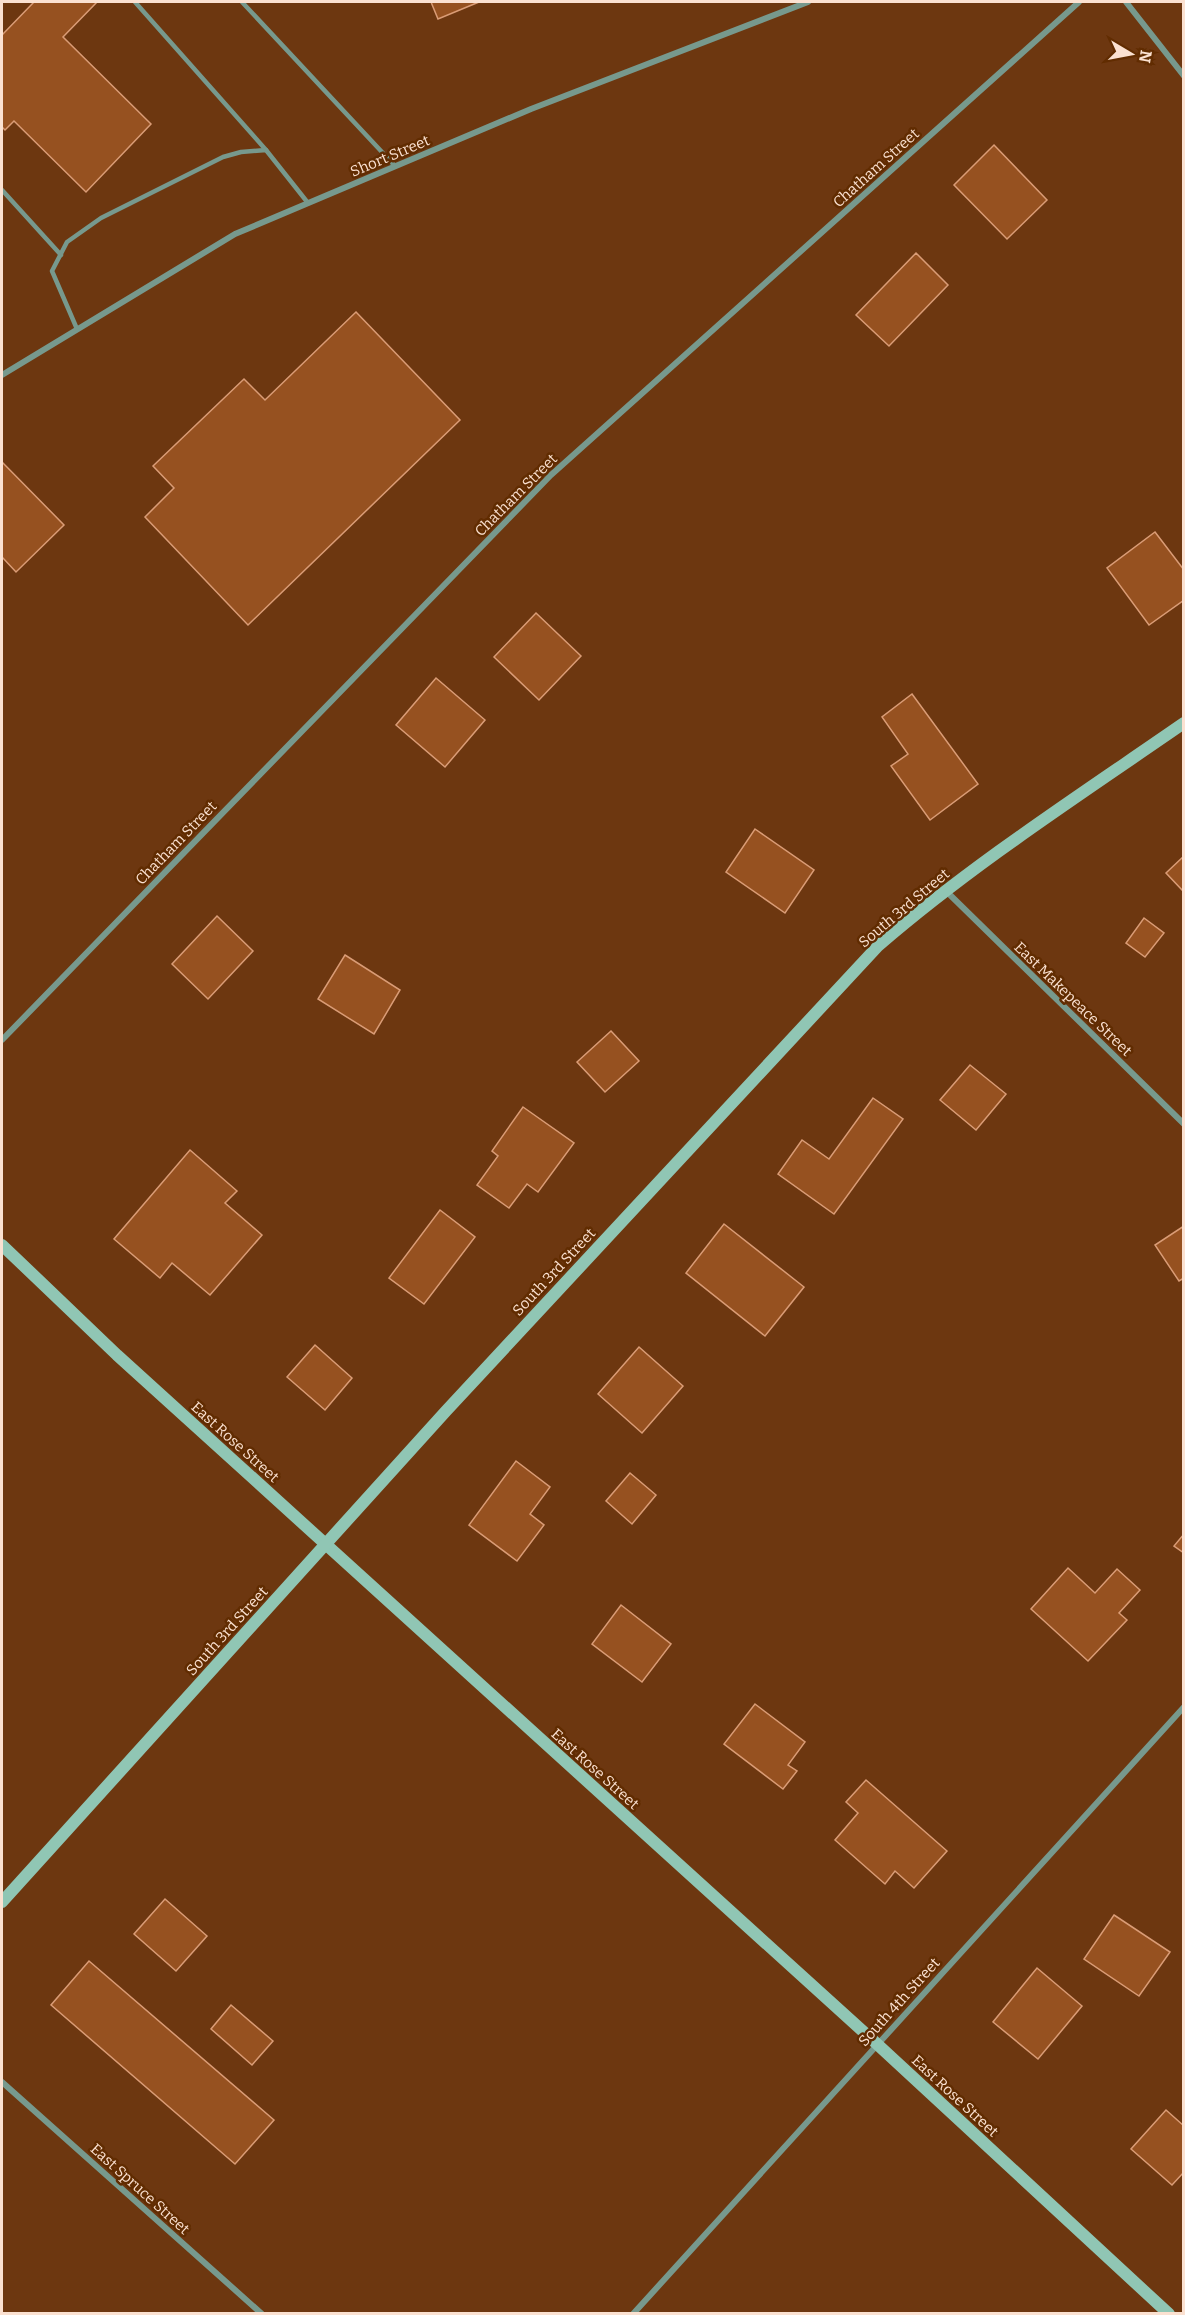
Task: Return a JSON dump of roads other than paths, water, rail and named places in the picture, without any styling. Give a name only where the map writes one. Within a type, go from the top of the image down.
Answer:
[{"type":"street","name":"Short Street","points":[[2,375],[235,234],[531,109],[808,2]]},
{"type":"street","name":"Chatham Street","points":[[2,1040],[551,475],[1079,2]]},
{"type":"street","points":[[1126,2],[1184,76]]},
{"type":"street","name":"South 3rd Street","points":[[2,1902],[446,1411],[878,946],[914,914],[1014,840],[1184,723]]},
{"type":"street","name":"East Makepeace Street","points":[[946,891],[1184,1124]]},
{"type":"street","name":"East Rose Street","points":[[2,1245],[117,1355],[877,2044],[1169,2313]]},
{"type":"street","name":"South 4th Street","points":[[633,2313],[1184,1707]]},
{"type":"street","name":"East Spruce Street","points":[[2,2082],[262,2313]]},
{"type":"lane","points":[[135,2],[266,150],[308,203]]},
{"type":"lane","points":[[242,2],[395,166]]},
{"type":"lane","points":[[77,330],[52,271],[67,242],[101,218],[223,157],[241,152],[266,150]]},
{"type":"lane","points":[[2,190],[61,255]]}]
